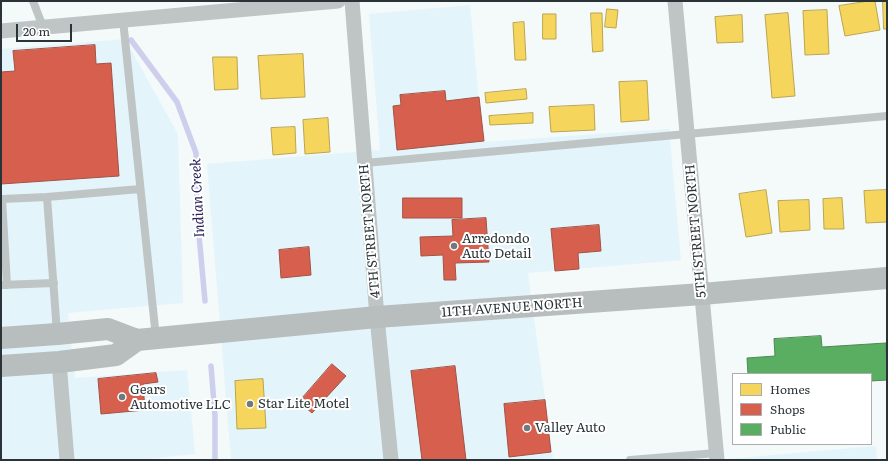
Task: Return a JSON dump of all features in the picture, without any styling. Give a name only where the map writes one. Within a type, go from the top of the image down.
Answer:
[{"type":"main road","name":"11TH AVENUE NORTH","points":[[1,338],[108,329],[146,339],[377,317],[702,294],[887,278]]},
{"type":"main road","points":[[1,366],[59,362],[116,355],[146,339]]},
{"type":"street","points":[[1,31],[338,1]]},
{"type":"street","name":"4TH STREET NORTH","points":[[352,1],[377,317],[391,460]]},
{"type":"street","name":"5TH STREET NORTH","points":[[675,1],[717,456]]},
{"type":"street","points":[[59,362],[67,460]]},
{"type":"lane","points":[[33,1],[43,27]]},
{"type":"lane","points":[[123,20],[140,189],[146,339]]},
{"type":"lane","points":[[365,163],[887,116]]},
{"type":"lane","points":[[54,283],[4,285],[1,199],[47,197],[140,189]]},
{"type":"lane","points":[[47,197],[57,334]]},
{"type":"lane","points":[[630,460],[717,456]]},
{"type":"shaded area","points":[[470,5],[483,142],[669,129],[681,260],[528,273],[553,458],[537,460],[231,460],[207,164],[380,150],[369,14]]},
{"type":"shaded area","points":[[125,39],[178,134],[183,303],[68,313],[75,378],[187,370],[195,454],[138,460],[1,460],[1,49]]},
{"type":"shaded area","points":[[876,446],[877,460],[727,460],[727,459]]},
{"type":"building: Homes","points":[[875,1],[880,30],[845,36],[839,6]]},
{"type":"building: Homes","points":[[883,1],[887,1],[887,29],[884,29]]},
{"type":"building: Homes","points":[[607,9],[618,10],[616,28],[605,27]]},
{"type":"building: Homes","points":[[827,10],[829,54],[805,55],[803,11]]},
{"type":"building: Homes","points":[[591,13],[602,13],[603,51],[593,52]]},
{"type":"building: Homes","points":[[788,13],[795,96],[772,98],[765,15]]},
{"type":"building: Homes","points":[[543,14],[556,14],[556,39],[543,39]]},
{"type":"building: Homes","points":[[742,15],[743,42],[717,43],[715,17]]},
{"type":"building: Homes","points":[[524,22],[526,60],[515,60],[513,23]]},
{"type":"building: Homes","points":[[303,54],[305,97],[261,99],[258,56]]},
{"type":"building: Homes","points":[[213,57],[237,57],[238,89],[215,90]]},
{"type":"building: Homes","points":[[647,81],[649,120],[621,122],[619,82]]},
{"type":"building: Homes","points":[[526,89],[527,99],[486,103],[485,93]]},
{"type":"building: Homes","points":[[594,105],[595,130],[551,132],[549,107]]},
{"type":"building: Homes","points":[[533,113],[533,123],[490,125],[489,116]]},
{"type":"building: Homes","points":[[328,118],[330,152],[305,154],[303,120]]},
{"type":"building: Homes","points":[[295,127],[296,153],[273,155],[271,128]]},
{"type":"building: Homes","points":[[766,190],[772,233],[746,237],[739,194]]},
{"type":"building: Homes","points":[[887,190],[887,222],[866,223],[864,191]]},
{"type":"building: Homes","points":[[842,198],[844,229],[824,229],[823,199]]},
{"type":"building: Homes","points":[[809,200],[810,230],[780,232],[778,201]]},
{"type":"building: Homes","name":"Star Lite Motel","points":[[263,379],[266,428],[237,429],[235,381]]},
{"type":"building: Shops","points":[[95,45],[96,64],[111,63],[119,176],[1,184],[1,72],[15,71],[13,51]]},
{"type":"building: Shops","points":[[445,91],[446,101],[479,97],[484,141],[397,150],[393,106],[401,105],[400,95]]},
{"type":"building: Shops","points":[[403,198],[462,198],[462,218],[403,218]]},
{"type":"building: Shops","name":"Arredondo Auto Detail","points":[[486,218],[489,262],[455,263],[456,280],[444,280],[443,255],[421,256],[420,237],[453,236],[452,220]]},
{"type":"building: Shops","points":[[599,225],[601,251],[578,253],[579,269],[555,271],[551,229]]},
{"type":"building: Shops","points":[[309,247],[311,275],[281,278],[279,250]]},
{"type":"building: Shops","points":[[332,364],[346,376],[312,413],[299,402]]},
{"type":"building: Shops","points":[[455,366],[466,460],[422,460],[411,371]]},
{"type":"building: Shops","name":"Gears Automotive LLC","points":[[156,373],[158,382],[143,384],[145,410],[101,414],[98,379]]},
{"type":"building: Shops","name":"Valley Auto","points":[[545,400],[551,452],[509,457],[504,404]]},
{"type":"building: Public","points":[[821,336],[822,347],[886,343],[887,380],[872,381],[872,373],[748,373],[747,358],[775,356],[774,339]]},
{"type":"waterway","name":"Indian Creek","points":[[131,40],[177,102],[196,153],[197,213],[205,301]]},
{"type":"waterway","name":"Indian Creek","points":[[211,366],[215,416],[215,460]]},
{"type":"place","name":"Arredondo Auto Detail","points":[[454,246]]},
{"type":"place","name":"Gears Automotive LLC","points":[[122,397]]},
{"type":"place","name":"Star Lite Motel","points":[[250,404]]},
{"type":"place","name":"Valley Auto","points":[[527,428]]}]
